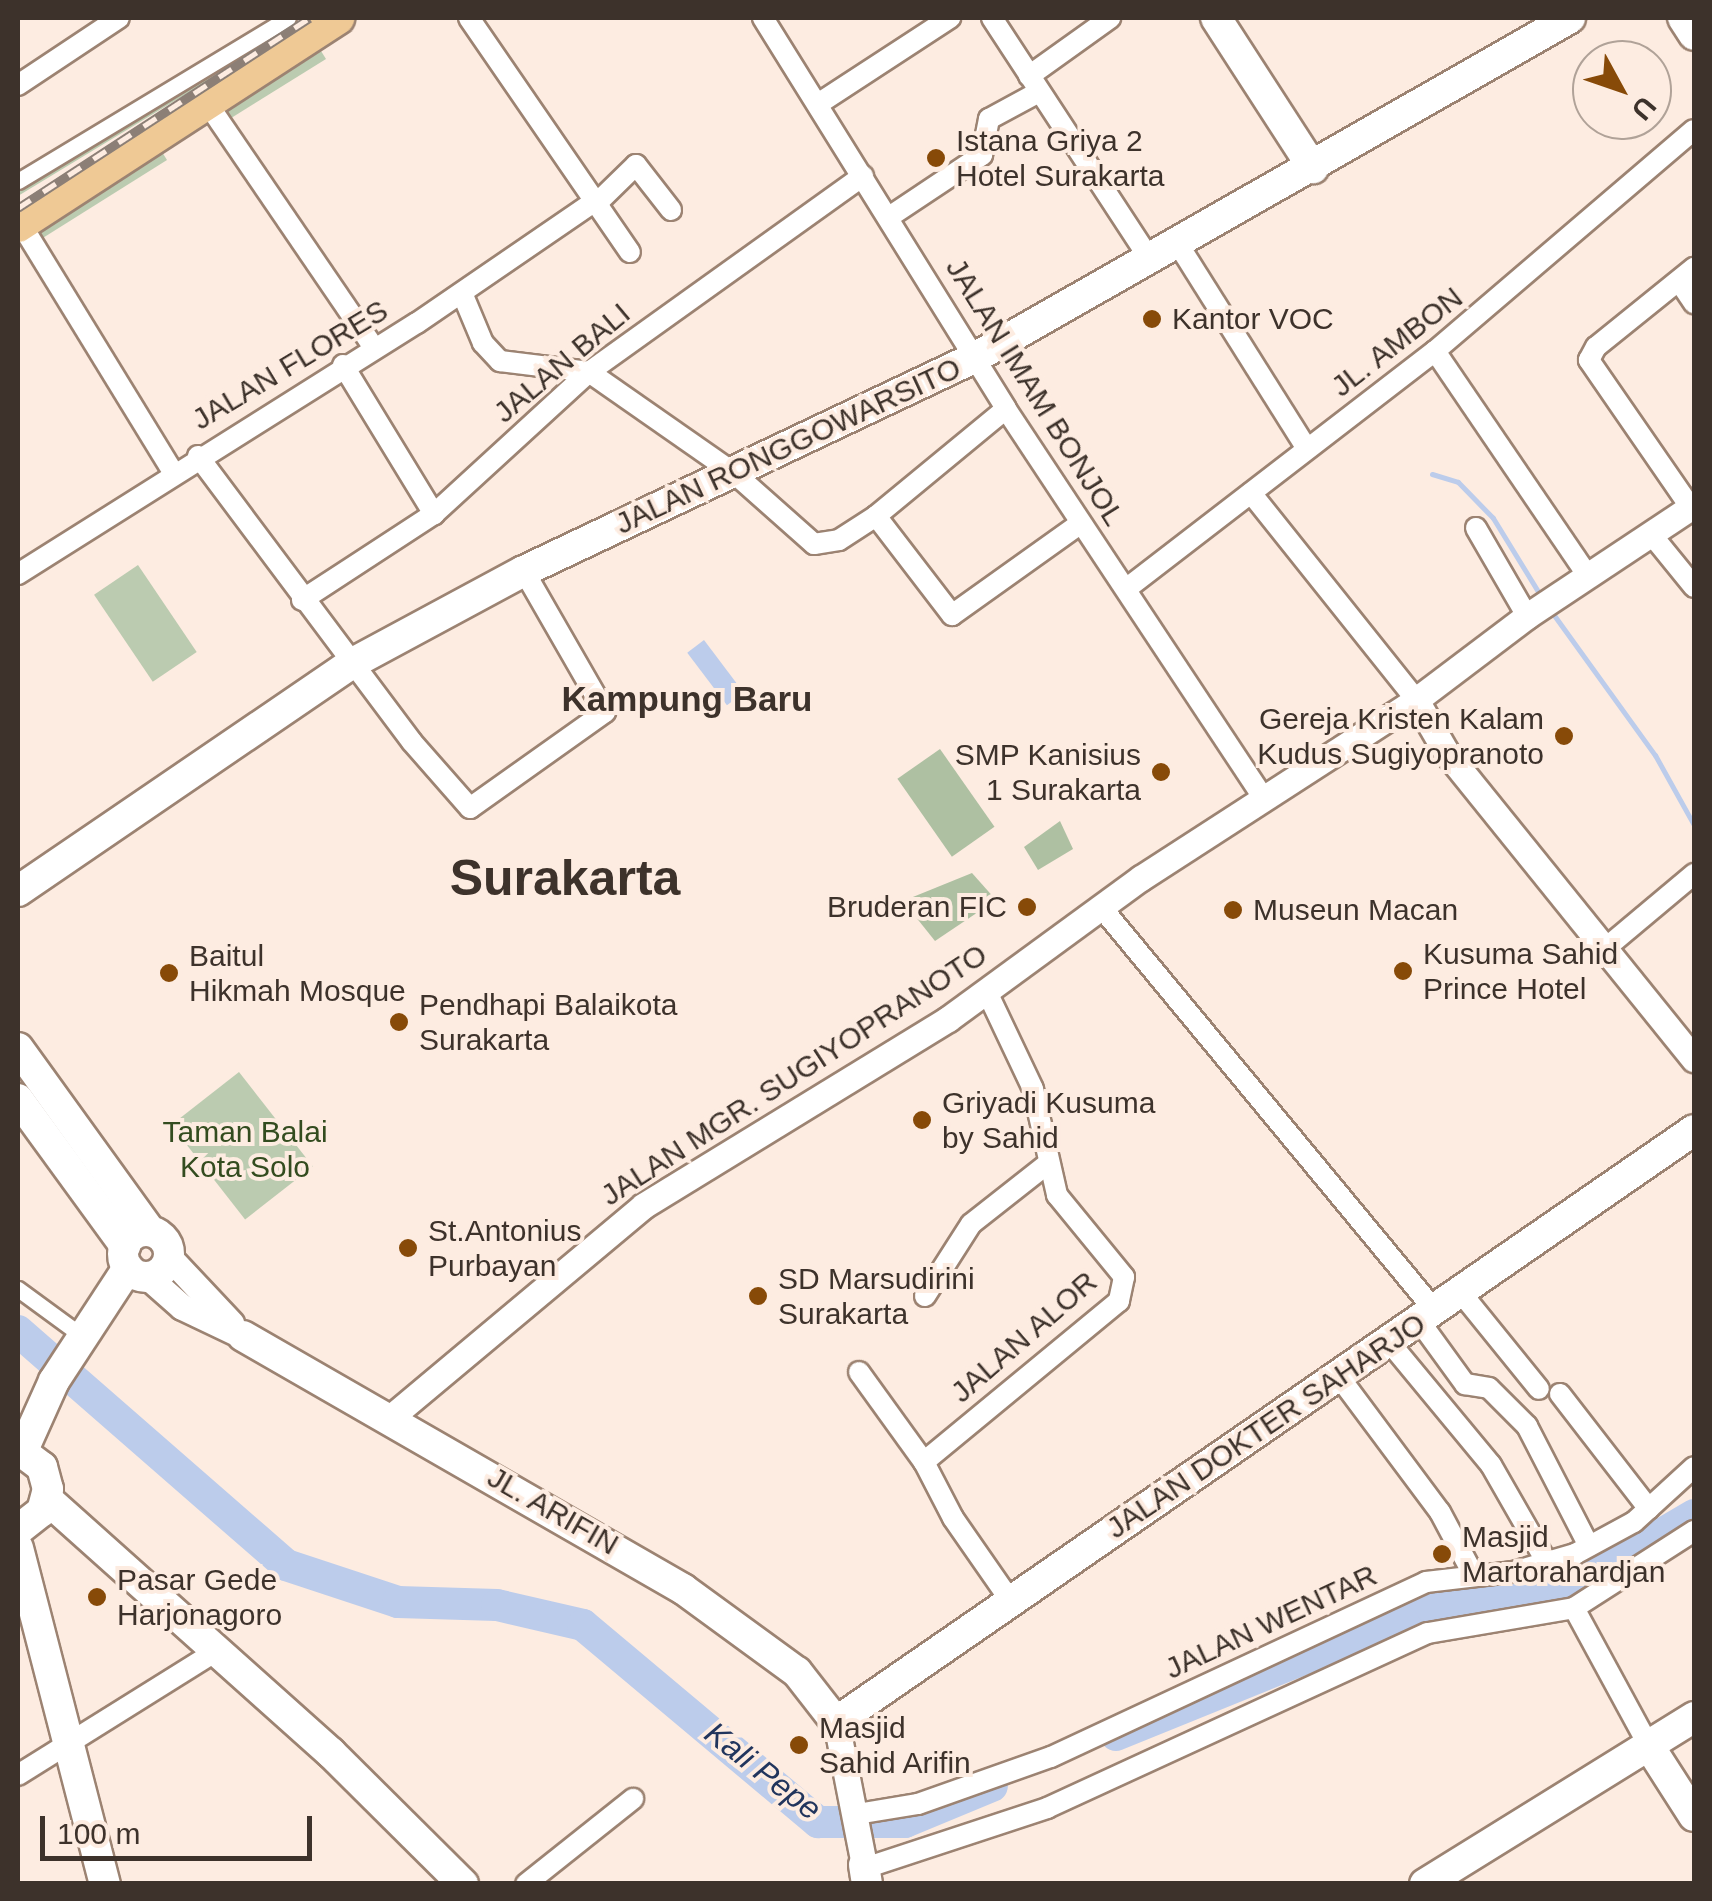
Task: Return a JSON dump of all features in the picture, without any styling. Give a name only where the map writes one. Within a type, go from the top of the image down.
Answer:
[{"type":"main road","points":[[1216,18],[1312,168]]},
{"type":"main road","name":"JALAN RONGGOWARSITO","points":[[18,891],[351,664],[524,571],[976,358],[1570,18]]},
{"type":"main road","points":[[1683,18],[1694,35]]},
{"type":"main road","points":[[19,225],[207,104],[312,21]]},
{"type":"main road","points":[[18,1048],[143,1259]]},
{"type":"main road","points":[[18,1099],[143,1259]]},
{"type":"main road","name":"JALAN DOKTER SAHARJO","points":[[836,1722],[1462,1294],[1694,1130]]},
{"type":"main road","points":[[143,1259],[92,1326],[25,1453],[46,1477],[48,1500],[218,1650],[463,1884]]},
{"type":"main road","name":"JL. ARIFIN","points":[[243,1336],[391,1418],[697,1599],[797,1672],[836,1722]]},
{"type":"main road","points":[[18,1530],[48,1500]]},
{"type":"main road","points":[[18,1548],[105,1884]]},
{"type":"main road","points":[[1425,1884],[1694,1718]]},
{"type":"main road","points":[[1649,1746],[1694,1816]]},
{"type":"street","points":[[18,85],[118,18]]},
{"type":"street","points":[[469,18],[630,252]]},
{"type":"street","name":"JALAN IMAM BONJOL","points":[[763,18],[1006,409],[1262,796]]},
{"type":"street","points":[[818,104],[950,18]]},
{"type":"street","points":[[992,18],[1150,258]]},
{"type":"street","points":[[889,217],[982,155],[989,119],[1110,18]]},
{"type":"street","points":[[18,181],[312,21]]},
{"type":"street","points":[[207,104],[374,348]]},
{"type":"street","name":"JL. AMBON","points":[[1126,588],[1436,352],[1694,130]]},
{"type":"street","name":"JALAN FLORES","points":[[18,574],[198,456],[462,293],[594,204],[636,165],[670,210]]},
{"type":"street","name":"JALAN BALI","points":[[302,600],[434,514],[590,372],[863,176]]},
{"type":"street","points":[[19,225],[173,472]]},
{"type":"street","points":[[1178,244],[1297,457]]},
{"type":"street","points":[[1692,506],[1589,360],[1596,348],[1686,274],[1694,303]]},
{"type":"street","points":[[462,293],[483,343],[500,361],[590,372],[734,473],[814,544],[839,540],[876,516],[1006,409]]},
{"type":"street","points":[[1436,352],[1588,576]]},
{"type":"street","points":[[343,365],[434,514]]},
{"type":"street","points":[[198,456],[351,664],[466,806],[480,806],[605,712],[524,571]]},
{"type":"street","points":[[1251,492],[1416,700],[1456,764],[1694,1059]]},
{"type":"street","name":"JALAN MGR. SUGIYOPRANOTO","points":[[391,1418],[643,1206],[988,992],[1262,796],[1416,700],[1534,611],[1692,506]]},
{"type":"street","points":[[876,516],[952,615],[1081,523]]},
{"type":"street","points":[[1476,528],[1534,611]]},
{"type":"street","points":[[1651,534],[1694,587]]},
{"type":"street","points":[[1607,948],[1694,874]]},
{"type":"street","points":[[1101,908],[1428,1317],[1465,1384],[1489,1388],[1526,1426],[1589,1546]]},
{"type":"street","name":"JALAN ALOR","points":[[924,1462],[1103,1315],[1124,1290],[1118,1265],[1057,1195],[1046,1165],[1033,1089],[988,992]]},
{"type":"street","points":[[926,1296],[971,1224],[1046,1165]]},
{"type":"street","points":[[143,1259],[243,1336]]},
{"type":"street","points":[[18,1289],[92,1326]]},
{"type":"street","points":[[1462,1294],[1649,1509]]},
{"type":"street","points":[[1390,1343],[1491,1465],[1546,1561]]},
{"type":"street","points":[[859,1372],[924,1462],[953,1518],[1010,1600]]},
{"type":"street","points":[[1340,1378],[1440,1512],[1473,1574]]},
{"type":"street","name":"JALAN WENTAR","points":[[857,1817],[918,1804],[1050,1757],[1426,1582],[1546,1561],[1589,1546],[1649,1509],[1694,1467]]},
{"type":"street","points":[[836,1722],[865,1872],[1047,1808],[1428,1633],[1574,1608],[1694,1532]]},
{"type":"street","points":[[1574,1608],[1649,1746]]},
{"type":"street","points":[[18,1775],[218,1650]]},
{"type":"street","points":[[526,1884],[633,1799]]},
{"type":"green space","points":[[291,24],[293,29],[18,196],[18,187]]},
{"type":"green space","points":[[321,51],[326,59],[228,120],[224,113]]},
{"type":"green space","points":[[162,152],[167,160],[38,241],[34,235]]},
{"type":"green space","points":[[138,565],[197,652],[153,682],[94,595]]},
{"type":"green space","points":[[940,749],[994,827],[952,857],[897,779]]},
{"type":"green space","points":[[1060,821],[1073,849],[1038,870],[1024,847]]},
{"type":"green space","points":[[972,873],[996,900],[935,941],[903,901]]},
{"type":"green space","name":"Taman Balai Kota Solo","points":[[239,1072],[313,1167],[245,1220],[171,1125]]},
{"type":"water","points":[[704,640],[744,693],[727,705],[687,653]]},
{"type":"waterway","points":[[1432,474],[1458,482],[1493,518],[1542,598]]},
{"type":"waterway","points":[[1551,611],[1655,755],[1694,825]]},
{"type":"waterway","name":"Kali Pepe","points":[[18,1331],[286,1565],[398,1602],[497,1605],[583,1625],[818,1822],[905,1822],[992,1786]]},
{"type":"waterway","name":"Kali Pepe","points":[[1116,1735],[1431,1607],[1563,1592],[1694,1515]]},
{"type":"railway","points":[[18,208],[310,18]]},
{"type":"place","name":"Istana Griya 2 Hotel Surakarta","points":[[936,158]]},
{"type":"place","name":"Kantor VOC","points":[[1152,319]]},
{"type":"place","name":"Gereja Kristen Kalam Kudus Sugiyopranoto","points":[[1564,736]]},
{"type":"place","name":"SMP Kanisius 1 Surakarta","points":[[1161,772]]},
{"type":"place","name":"Bruderan FIC","points":[[1027,907]]},
{"type":"place","name":"Museun Macan","points":[[1233,910]]},
{"type":"place","name":"Kusuma Sahid Prince Hotel","points":[[1403,971]]},
{"type":"place","name":"Baitul Hikmah Mosque","points":[[169,973]]},
{"type":"place","name":"Pendhapi Balaikota Surakarta","points":[[399,1022]]},
{"type":"place","name":"Griyadi Kusuma by Sahid","points":[[922,1120]]},
{"type":"place","name":"St.Antonius Purbayan","points":[[408,1248]]},
{"type":"place","name":"SD Marsudirini Surakarta","points":[[758,1296]]},
{"type":"place","name":"Masjid Martorahardjan","points":[[1442,1554]]},
{"type":"place","name":"Pasar Gede Harjonagoro","points":[[97,1597]]},
{"type":"place","name":"Masjid Sahid Arifin","points":[[799,1745]]},
{"type":"district","name":"Kampung Baru","points":[[687,699]]},
{"type":"district","name":"Surakarta","points":[[565,879]]}]
